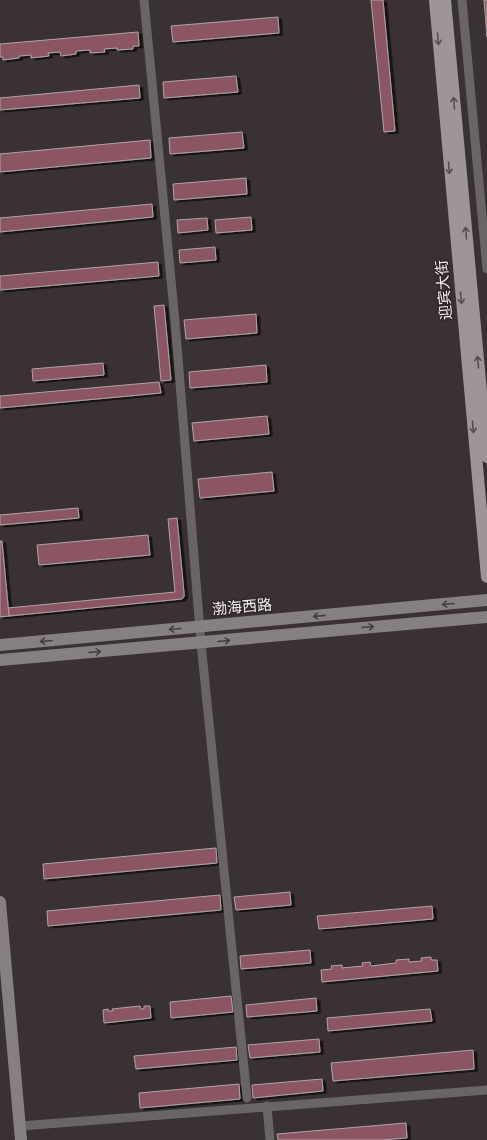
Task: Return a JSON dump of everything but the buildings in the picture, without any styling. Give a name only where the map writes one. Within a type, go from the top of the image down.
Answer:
[{"type":"main road","name":"迎宾大街","points":[[435,0],[487,577]]},
{"type":"main road","name":"迎宾大街","points":[[445,0],[487,457]]},
{"type":"main road","name":"渤海西路","points":[[0,645],[487,600]]},
{"type":"main road","points":[[0,660],[487,617]]},
{"type":"main road","points":[[0,902],[21,1140]]},
{"type":"street","points":[[144,0],[175,329],[200,643],[246,1098]]},
{"type":"street","points":[[462,0],[487,269]]},
{"type":"street","points":[[20,1126],[487,1090]]},
{"type":"street","points":[[267,1106],[270,1140]]}]
